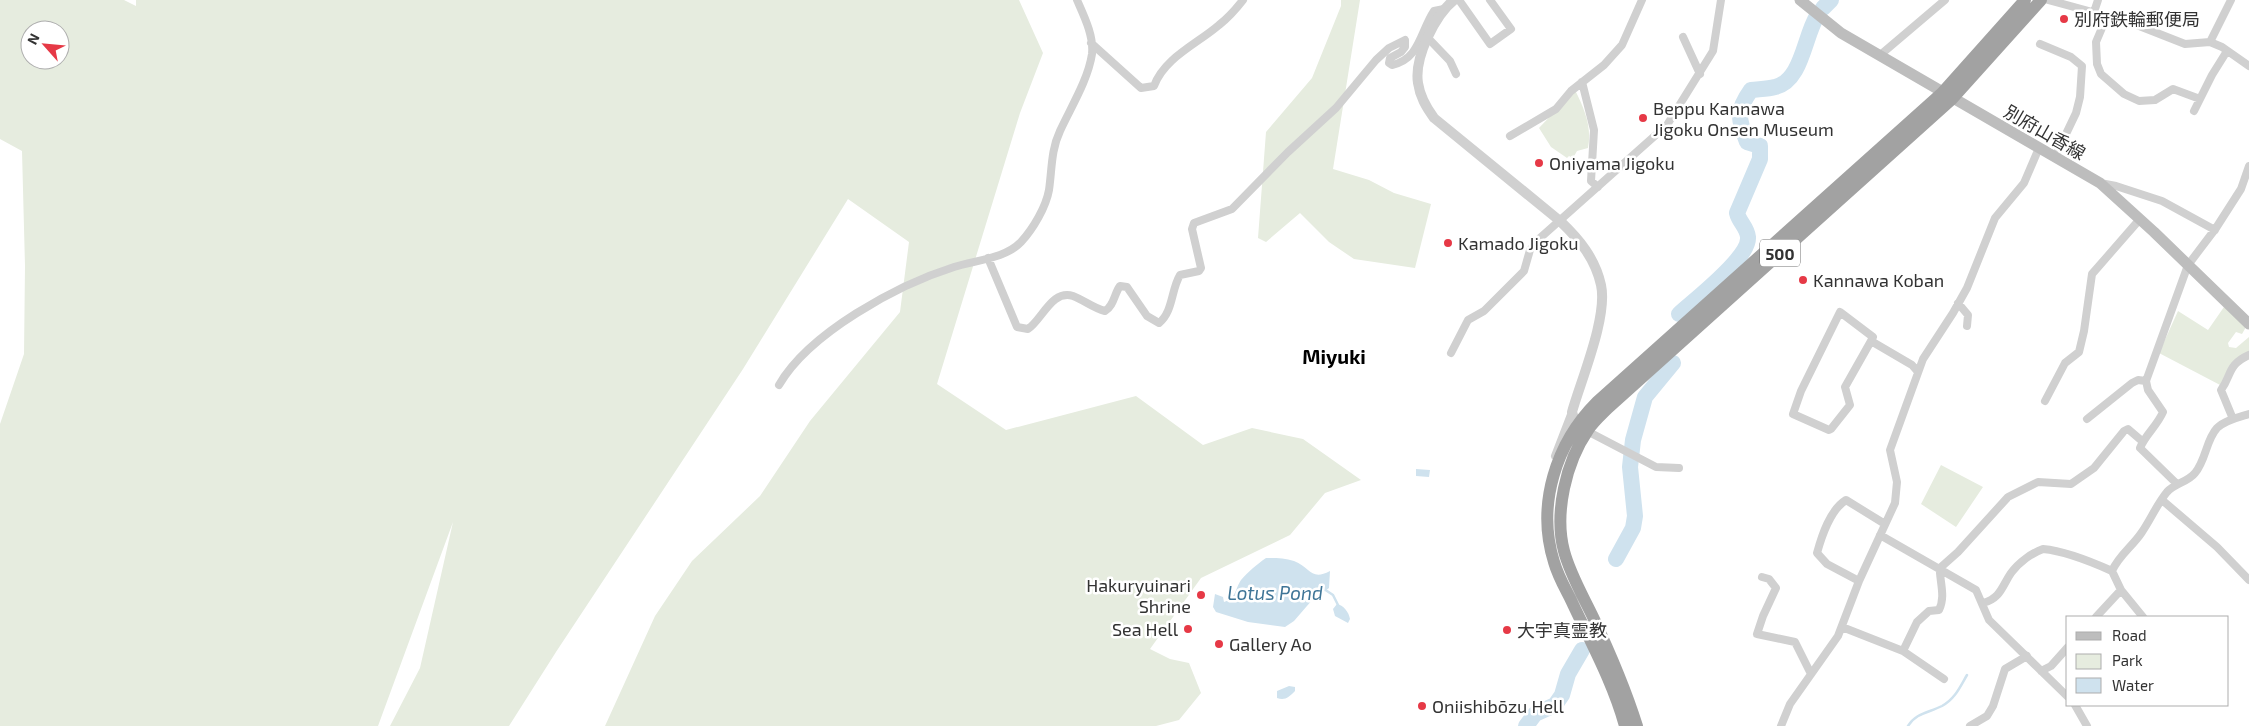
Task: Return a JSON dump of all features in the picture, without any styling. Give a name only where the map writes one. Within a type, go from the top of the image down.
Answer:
[{"type":"highway","name":"500","points":[[1947,96],[2025,0]]},
{"type":"highway","name":"500","points":[[1625,726],[1612,688],[1554,563],[1548,520],[1552,478],[1559,457],[1582,428],[1608,408],[1947,96],[2041,0]]},
{"type":"highway","name":"500","points":[[1582,428],[1561,508],[1562,536],[1570,568],[1618,671],[1637,726]]},
{"type":"main road","name":"別府山香線","points":[[1800,0],[1841,34],[2100,183],[2249,324]]},
{"type":"street","points":[[779,385],[786,372],[828,333],[884,297],[934,274],[988,258],[1019,244],[1046,202],[1053,146],[1086,73],[1092,54],[1086,21],[1077,0]]},
{"type":"street","points":[[1091,43],[1141,88],[1154,86],[1158,74],[1192,44],[1218,26],[1244,0]]},
{"type":"street","points":[[1454,0],[1444,9],[1427,37],[1418,80],[1424,105],[1434,118],[1560,220],[1588,252],[1601,286],[1599,322],[1572,412],[1555,454],[1552,478]]},
{"type":"street","points":[[1459,0],[1490,44],[1511,29],[1490,0]]},
{"type":"street","points":[[1510,136],[1556,109],[1582,82],[1604,65],[1622,45],[1642,0]]},
{"type":"street","points":[[1451,353],[1468,320],[1484,311],[1524,270],[1530,250],[1560,220],[1660,132],[1700,74],[1713,51],[1720,0]]},
{"type":"street","points":[[1879,56],[1945,0]]},
{"type":"street","points":[[2048,0],[2145,27],[2185,44],[2210,42],[2249,66]]},
{"type":"street","points":[[2094,12],[2098,0]]},
{"type":"street","points":[[2210,42],[2231,0]]},
{"type":"street","points":[[988,258],[1017,327],[1028,329],[1058,297],[1064,295],[1071,296],[1105,312],[1110,308],[1117,289],[1123,285],[1127,287],[1147,316],[1159,323],[1164,318],[1175,283],[1180,276],[1199,271],[1201,268],[1192,228],[1194,223],[1232,209],[1288,152],[1336,108],[1376,60],[1389,48],[1405,40],[1405,48],[1390,58],[1392,65],[1404,62],[1412,56],[1423,29],[1434,11],[1444,9]]},
{"type":"street","points":[[2107,16],[2096,42],[2097,64],[2101,74],[2124,94],[2139,101],[2155,100],[2173,89],[2200,99]]},
{"type":"street","points":[[1427,37],[1450,61],[1456,74]]},
{"type":"street","points":[[1683,37],[1700,74]]},
{"type":"street","points":[[2040,44],[2071,57],[2082,66],[2078,105],[2055,157]]},
{"type":"street","points":[[2194,111],[2227,51]]},
{"type":"street","points":[[1582,82],[1594,130],[1591,181],[1598,187]]},
{"type":"street","points":[[1781,726],[1790,704],[1842,627],[1858,581],[1895,503],[1897,482],[1890,450],[1923,359],[1958,303],[1995,218],[2024,183],[2039,148]]},
{"type":"street","points":[[2177,484],[2140,448],[2142,441],[2160,418],[2162,412],[2148,390],[2146,381],[2188,265],[2215,230],[2240,189],[2249,166]]},
{"type":"street","points":[[2100,183],[2116,186],[2162,201],[2215,230]]},
{"type":"street","points":[[2045,401],[2065,363],[2079,352],[2092,274],[2140,219]]},
{"type":"street","points":[[1958,303],[1968,316],[1967,326]]},
{"type":"street","points":[[1840,312],[1873,337],[1871,342],[1845,387],[1850,405],[1831,429],[1829,430],[1793,414],[1801,391],[1840,312]]},
{"type":"street","points":[[1871,342],[1912,365],[1918,372]]},
{"type":"street","points":[[2233,419],[2221,390],[2239,359],[2249,355]]},
{"type":"street","points":[[2087,419],[2132,383],[2138,380],[2146,381]]},
{"type":"street","points":[[1572,412],[1582,428],[1656,467],[1679,468]]},
{"type":"street","points":[[2112,571],[2123,554],[2142,533],[2162,500],[2177,484],[2190,479],[2197,471],[2210,440],[2218,427],[2233,419],[2249,414]]},
{"type":"street","points":[[1903,651],[1917,622],[1929,612],[1938,610],[1941,605],[1943,599],[1941,568],[2008,497],[2038,482],[2071,484],[2094,468],[2124,431],[2128,429],[2142,441]]},
{"type":"street","points":[[1858,581],[1828,564],[1817,553],[1828,525],[1837,508],[1846,500],[1885,524]]},
{"type":"street","points":[[2162,500],[2217,547],[2249,580]]},
{"type":"street","points":[[1880,536],[1941,568],[1976,590],[1989,620],[2066,694]]},
{"type":"street","points":[[1983,603],[1990,601],[2002,590],[2011,573],[2018,566],[2043,549],[2084,558],[2112,571],[2121,590],[2142,616]]},
{"type":"street","points":[[1762,577],[1769,579],[1776,588],[1757,634],[1795,642],[1811,674]]},
{"type":"street","points":[[2097,616],[2121,590]]},
{"type":"street","points":[[1842,627],[1903,651],[1944,679]]},
{"type":"street","points":[[2042,671],[2051,666],[2066,649]]},
{"type":"street","points":[[1970,726],[1987,716],[2005,669],[2027,656]]},
{"type":"street","points":[[2076,706],[2088,726]]},
{"type":"green space","points":[[0,0],[124,0],[136,6],[136,0],[1019,0],[1043,53],[1020,113],[937,384],[1006,430],[1136,396],[1203,445],[1252,428],[1303,439],[1361,480],[1325,493],[1290,535],[1201,578],[1150,649],[1170,659],[1189,663],[1201,693],[1179,720],[1156,726],[605,726],[655,616],[692,561],[760,496],[810,421],[900,312],[909,242],[848,199],[743,369],[509,726],[390,726],[420,668],[453,522],[378,726],[0,726],[0,424],[24,354],[25,266],[22,151],[0,139]]},
{"type":"green space","points":[[1341,0],[1360,0],[1333,169],[1369,180],[1394,193],[1431,204],[1415,268],[1354,259],[1329,242],[1300,213],[1266,242],[1258,238],[1266,132],[1312,78],[1341,6]]},
{"type":"green space","points":[[1575,90],[1587,119],[1589,140],[1588,148],[1577,151],[1573,158],[1569,156],[1567,158],[1551,147],[1539,128]]},
{"type":"green space","points":[[2224,307],[2246,327],[2242,334],[2236,332],[2228,343],[2229,347],[2236,348],[2249,337],[2249,353],[2222,386],[2159,353],[2178,311],[2208,330]]},
{"type":"green space","points":[[1941,465],[1983,487],[1956,527],[1921,504]]},
{"type":"water","points":[[1416,469],[1430,470],[1429,477],[1416,476]]},
{"type":"water","name":"Lotus Pond","points":[[1266,558],[1294,561],[1319,575],[1330,571],[1329,588],[1313,599],[1294,621],[1285,627],[1248,622],[1216,612],[1213,607],[1215,594],[1223,597],[1224,602],[1231,599],[1241,580]]},
{"type":"water","points":[[1337,604],[1347,611],[1350,619],[1348,623],[1335,616],[1333,609]]},
{"type":"water","points":[[1289,686],[1295,687],[1295,691],[1287,698],[1277,698],[1277,691]]},
{"type":"waterway","points":[[1823,8],[1831,0]]},
{"type":"waterway","points":[[1679,314],[1731,267],[1746,246],[1747,233],[1737,213],[1760,159],[1760,146],[1747,142],[1740,121],[1741,109],[1751,90],[1775,87],[1784,83],[1791,76],[1797,67],[1817,16]]},
{"type":"waterway","points":[[1616,559],[1633,528],[1635,516],[1630,467],[1633,440],[1645,397],[1673,363]]},
{"type":"waterway","points":[[1324,589],[1333,595],[1338,605]]},
{"type":"waterway","points":[[1526,726],[1535,714],[1555,705],[1562,695],[1568,674],[1582,650]]},
{"type":"waterway","points":[[1908,726],[1915,718],[1942,706],[1950,700],[1967,675]]},
{"type":"place","name":"別府鉄輪郵便局","points":[[2064,19]]},
{"type":"place","name":"Beppu Kannawa Jigoku Onsen Museum","points":[[1643,118]]},
{"type":"place","name":"Oniyama Jigoku","points":[[1539,163]]},
{"type":"place","name":"Kamado Jigoku","points":[[1448,243]]},
{"type":"place","name":"Kannawa Koban","points":[[1803,280]]},
{"type":"place","name":"Hakuryuinari Shrine","points":[[1201,595]]},
{"type":"place","name":"Sea Hell","points":[[1188,629]]},
{"type":"place","name":"大宇真霊教","points":[[1507,630]]},
{"type":"place","name":"Gallery Ao","points":[[1219,644]]},
{"type":"place","name":"Oniishibōzu Hell","points":[[1422,706]]},
{"type":"district","name":"Miyuki","points":[[1334,356]]}]
